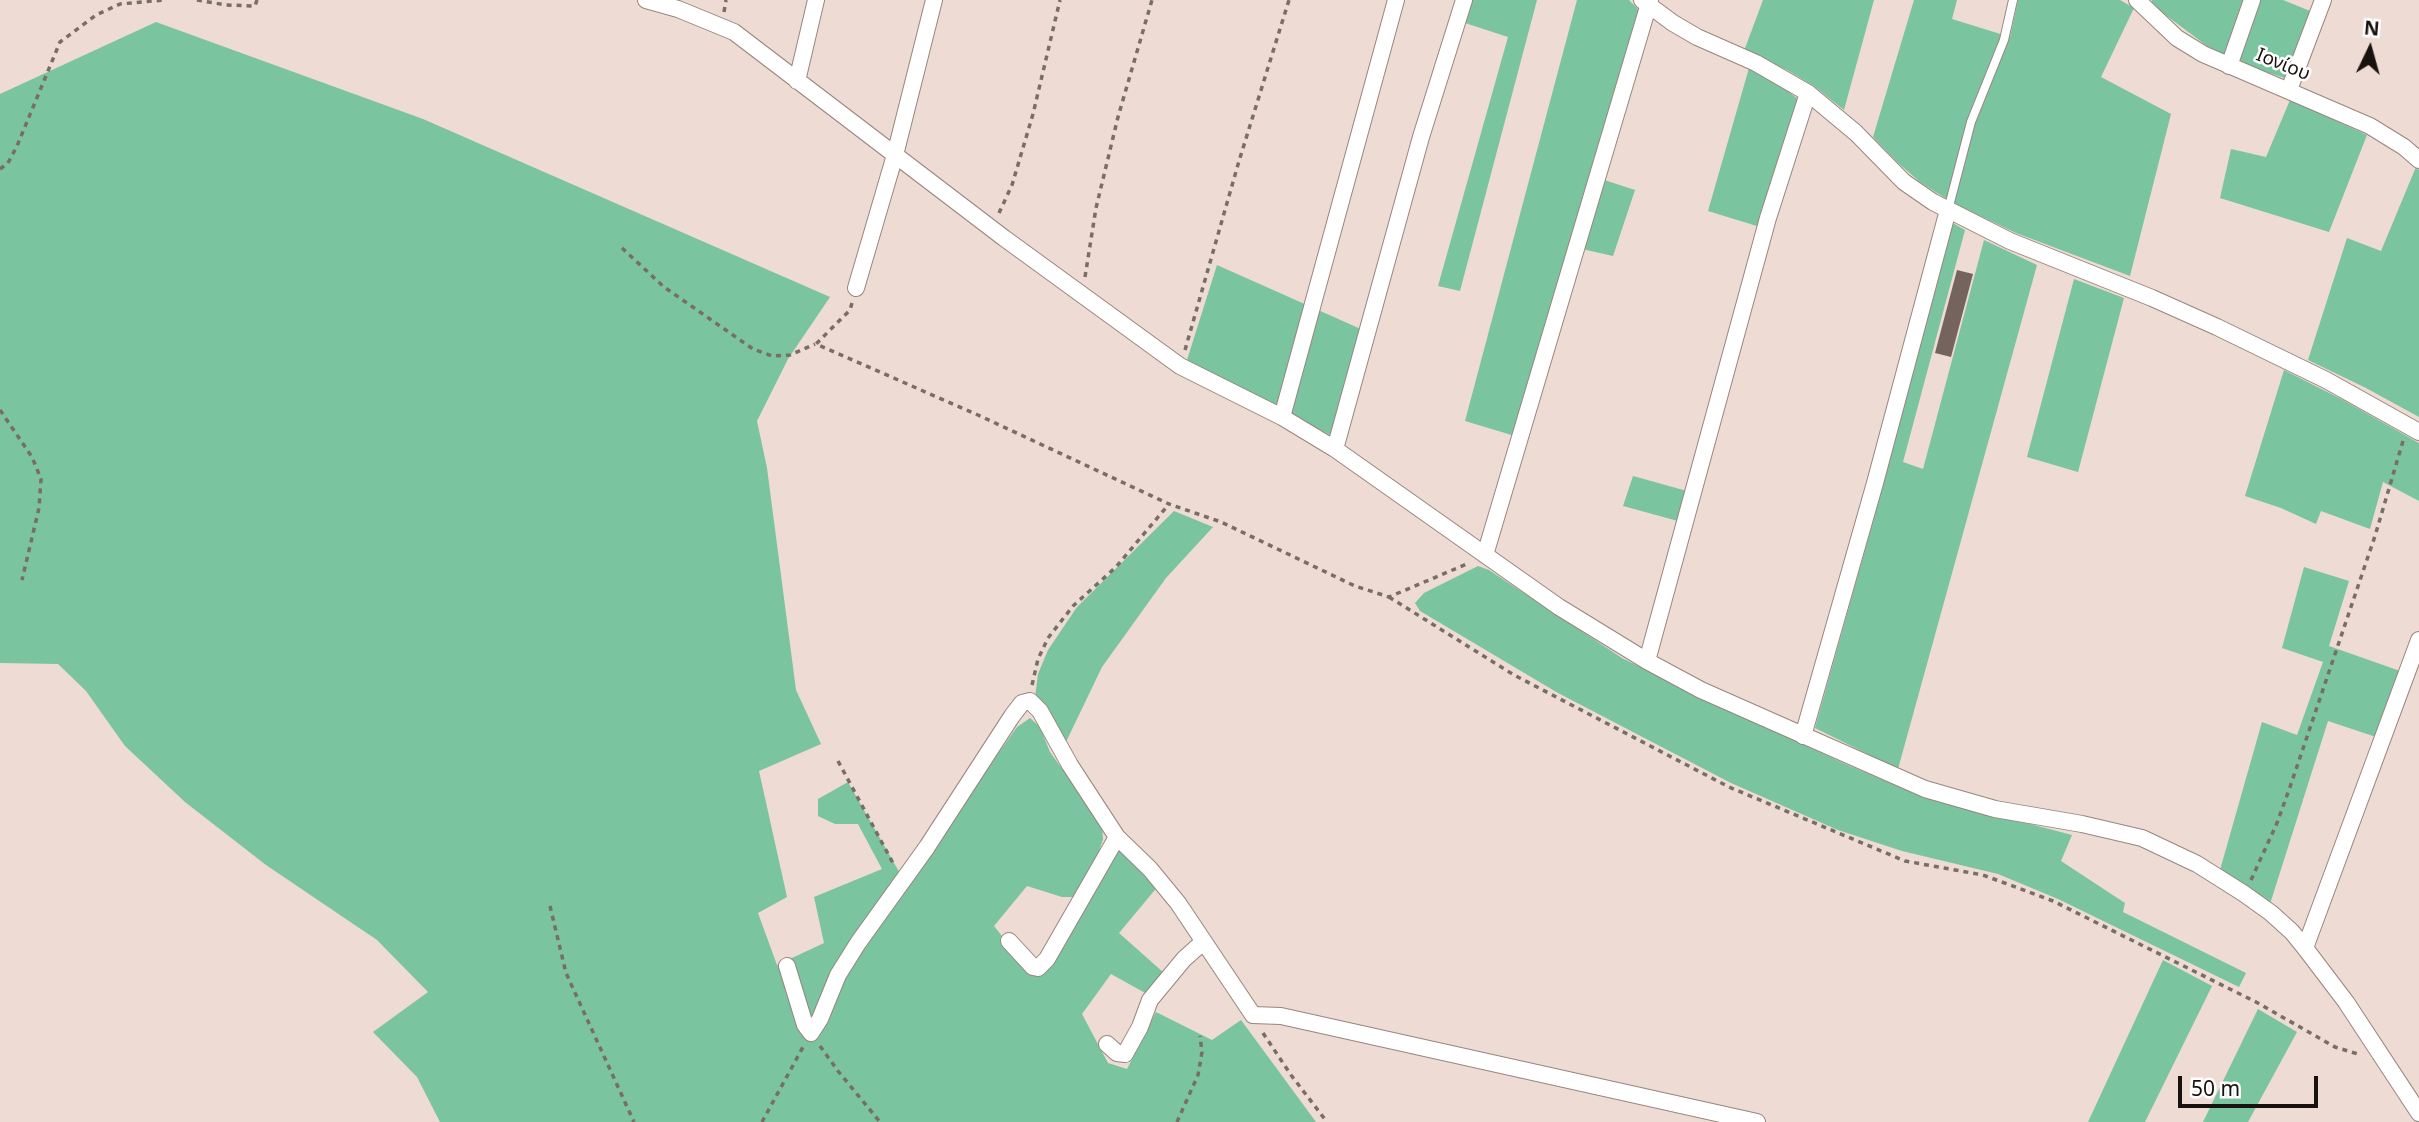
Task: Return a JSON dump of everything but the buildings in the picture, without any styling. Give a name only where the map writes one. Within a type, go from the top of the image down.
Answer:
[{"type":"street","points":[[646,0],[678,9],[734,33],[992,229],[1180,366],[1282,417],[1335,449],[1559,607],[1647,661],[1701,690],[1903,780],[1940,794],[2024,815],[2082,824],[2142,838],[2197,864],[2243,892],[2278,919],[2305,948],[2346,1002],[2419,1113]]},
{"type":"street","points":[[796,81],[816,0]]},
{"type":"street","points":[[856,288],[895,155],[934,0]]},
{"type":"street","points":[[1282,417],[1396,0]]},
{"type":"street","points":[[1335,449],[1421,137],[1464,0]]},
{"type":"street","points":[[2229,66],[2252,0]]},
{"type":"street","points":[[2289,90],[2323,0]]},
{"type":"street","name":"Ιονίου","points":[[2142,1],[2177,37],[2203,54],[2370,126],[2419,160]]},
{"type":"street","points":[[1485,555],[1647,2],[1698,37],[1756,63],[1808,93],[1856,133],[1904,182],[1924,197],[2010,241],[2217,327],[2326,380],[2415,429]]},
{"type":"street","points":[[1647,661],[1768,218],[1808,93]]},
{"type":"street","points":[[1803,736],[1875,483],[1948,210]]},
{"type":"street","points":[[2305,948],[2419,640]]},
{"type":"street","points":[[787,967],[805,1026],[811,1033],[838,975],[927,847],[1012,716],[1022,702],[1030,701],[1040,711],[1070,765],[1116,837],[1150,869],[1178,903],[1253,1015],[1281,1016],[1757,1122]]},
{"type":"street","points":[[1009,941],[1033,967],[1038,968],[1047,959],[1116,837]]},
{"type":"street","points":[[1107,1044],[1117,1053],[1125,1054],[1140,1027],[1150,1000],[1184,959],[1203,942]]},
{"type":"lane","points":[[1948,210],[1970,122],[2004,40],[2013,0]]},
{"type":"path","points":[[0,169],[8,163],[17,145],[61,42],[96,15],[120,4],[164,0]]},
{"type":"path","points":[[197,0],[255,6]]},
{"type":"path","points":[[250,0],[255,6]]},
{"type":"path","points":[[255,6],[257,0]]},
{"type":"path","points":[[992,229],[1012,185],[1033,114],[1060,0]]},
{"type":"path","points":[[1084,297],[1089,240],[1096,208],[1115,128],[1152,0]]},
{"type":"path","points":[[1180,366],[1238,161],[1290,0]]},
{"type":"path","points":[[622,248],[664,287],[753,349],[772,356],[790,355],[816,344],[850,310],[856,288]]},
{"type":"path","points":[[816,344],[978,415],[1169,504],[1222,522],[1355,586],[1389,597],[1514,676],[1729,786],[1905,861],[1983,875],[2053,901],[2256,1002],[2335,1047],[2383,1061]]},
{"type":"path","points":[[0,410],[32,457],[41,479],[39,508],[22,580]]},
{"type":"path","points":[[2243,892],[2263,855],[2281,811],[2375,536],[2398,456],[2415,429]]},
{"type":"path","points":[[1030,701],[1038,659],[1048,638],[1073,606],[1116,567],[1169,504]]},
{"type":"path","points":[[1389,597],[1485,555]]},
{"type":"path","points":[[838,761],[889,858],[904,877]]},
{"type":"path","points":[[550,906],[566,973],[634,1122]]},
{"type":"path","points":[[1253,1015],[1275,1052],[1327,1122]]},
{"type":"path","points":[[762,1122],[811,1033],[880,1122]]},
{"type":"path","points":[[1177,1122],[1198,1075],[1202,1052],[1199,1036]]},
{"type":"green space","points":[[1471,0],[1537,0],[1460,291],[1438,286],[1508,37],[1465,23]]},
{"type":"green space","points":[[1577,0],[1629,0],[1640,11],[1589,175],[1635,190],[1613,256],[1569,246],[1515,436],[1465,421]]},
{"type":"green space","points":[[1763,0],[1874,0],[1844,110],[1814,86],[1787,70],[1744,51]]},
{"type":"green space","points":[[1914,0],[1957,0],[1952,19],[2010,37],[2018,0],[2120,0],[2134,8],[2101,77],[2171,114],[2130,276],[2016,233],[1953,203],[1920,182],[1873,137]]},
{"type":"green space","points":[[2152,0],[2283,0],[2315,13],[2291,80],[2248,66],[2207,46],[2151,4]]},
{"type":"green space","points":[[156,22],[423,119],[830,297],[788,359],[757,421],[767,468],[796,690],[821,744],[759,771],[787,897],[758,913],[777,965],[824,943],[814,897],[882,869],[858,824],[835,824],[818,816],[818,799],[848,782],[906,884],[1017,727],[1030,718],[1040,727],[1050,752],[1102,824],[1103,839],[1097,857],[1075,897],[1062,897],[1027,886],[994,926],[1029,970],[1118,851],[1125,853],[1159,885],[1119,933],[1164,973],[1147,994],[1111,974],[1082,1014],[1108,1063],[1127,1069],[1156,1012],[1212,1040],[1241,1020],[1316,1122],[440,1122],[417,1077],[373,1032],[428,992],[377,940],[266,865],[185,802],[125,746],[86,691],[58,664],[0,663],[0,94]]},
{"type":"green space","points":[[1749,68],[1799,100],[1760,227],[1708,211]]},
{"type":"green space","points":[[2290,100],[2367,135],[2329,232],[2220,198],[2231,149],[2266,157]]},
{"type":"green space","points":[[2416,167],[2419,170],[2419,417],[2308,360],[2347,238],[2381,251]]},
{"type":"green space","points":[[1951,222],[1965,230],[1903,462],[1923,469],[1984,240],[2037,265],[1898,769],[1815,728],[1878,504]]},
{"type":"green space","points":[[1217,265],[1363,330],[1332,436],[1187,360]]},
{"type":"green space","points":[[2074,279],[2124,298],[2078,472],[2027,457]]},
{"type":"green space","points":[[2284,370],[2419,443],[2419,501],[2383,482],[2370,529],[2321,511],[2316,524],[2245,496]]},
{"type":"green space","points":[[1633,476],[1687,491],[1678,521],[1623,506]]},
{"type":"green space","points":[[1174,511],[1213,527],[1166,578],[1102,667],[1065,744],[1035,697],[1038,674],[1048,650],[1077,607]]},
{"type":"green space","points":[[1478,566],[1489,570],[1622,658],[1843,763],[1916,794],[2072,835],[2061,861],[2125,903],[2123,912],[2246,973],[2239,987],[2058,899],[1998,874],[1902,851],[1838,830],[1731,783],[1558,693],[1420,611],[1415,603],[1424,593]]},
{"type":"green space","points":[[2304,567],[2349,581],[2329,646],[2403,672],[2379,738],[2328,721],[2270,904],[2220,870],[2262,722],[2297,735],[2323,662],[2282,648]]},
{"type":"green space","points":[[2163,960],[2212,986],[2145,1122],[2088,1122]]},
{"type":"green space","points":[[2258,1009],[2297,1032],[2248,1122],[2203,1122]]}]
